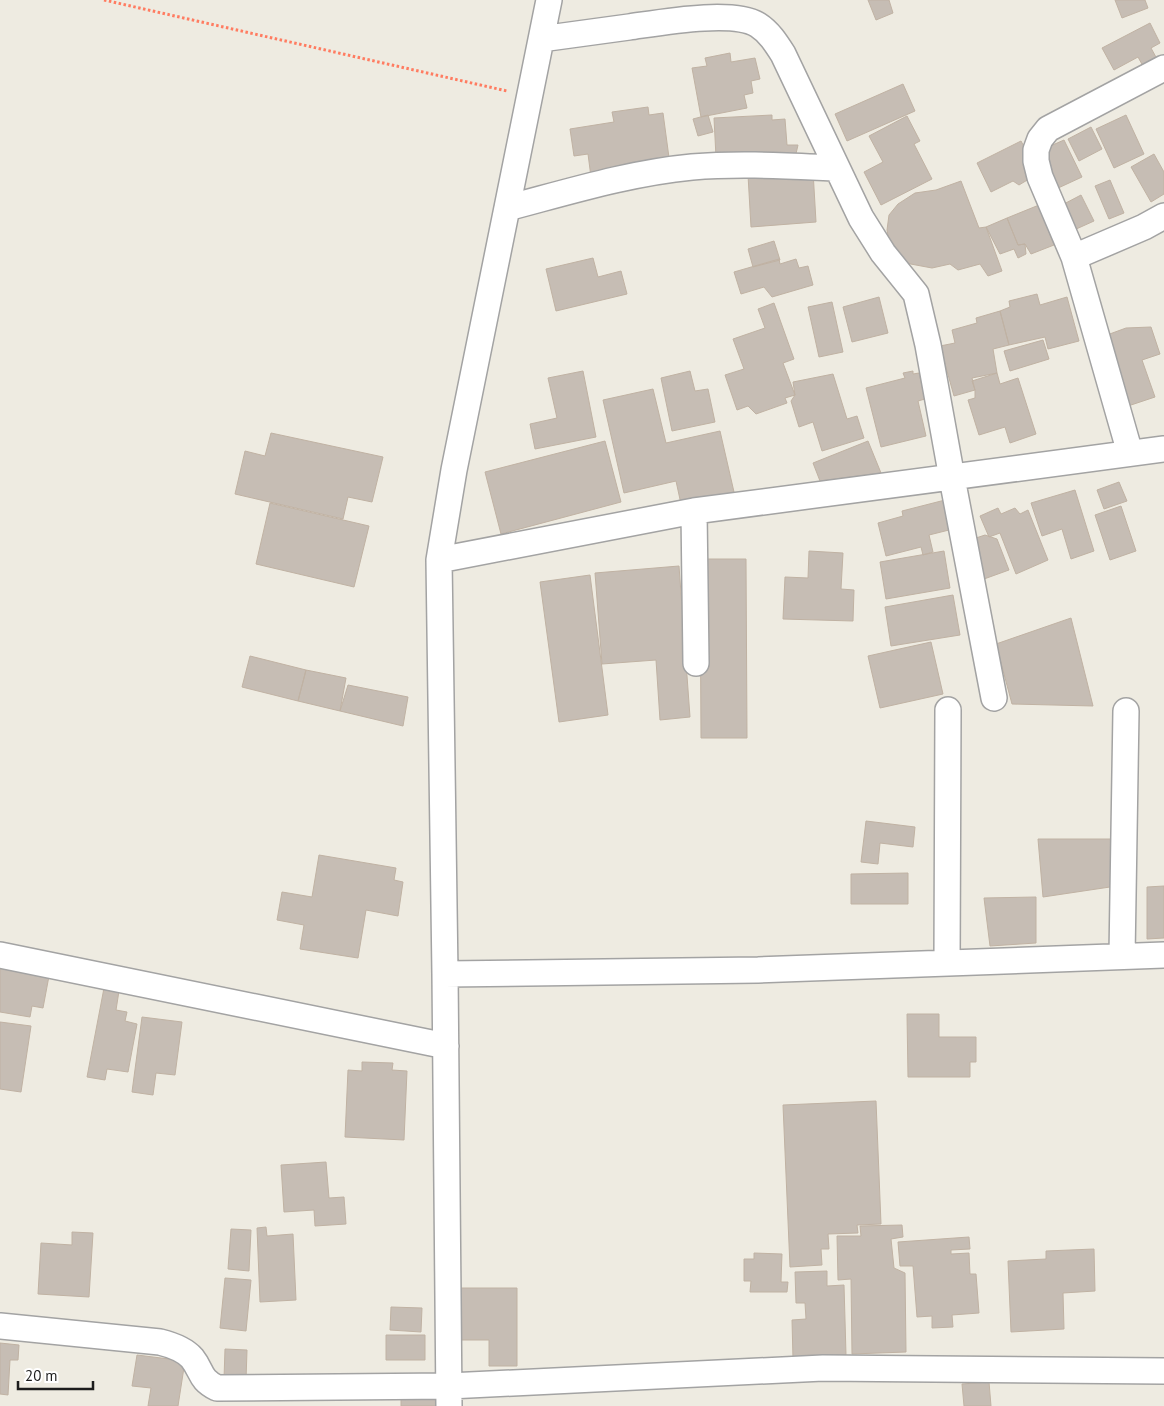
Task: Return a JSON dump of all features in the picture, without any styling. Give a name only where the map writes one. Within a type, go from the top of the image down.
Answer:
[{"type":"street","points":[[449,1396],[446,1046],[463,974],[439,560],[454,470],[549,0]]},
{"type":"street","points":[[541,40],[690,19],[716,18],[757,24],[772,37],[783,54],[861,218],[883,253],[916,294],[928,345],[994,698]]},
{"type":"street","points":[[1130,453],[1074,257],[1040,177],[1036,161],[1036,150],[1040,139],[1048,129],[1164,68]]},
{"type":"street","points":[[507,208],[622,177],[692,167],[744,165],[836,168]]},
{"type":"street","points":[[1074,257],[1144,227],[1164,216]]},
{"type":"street","points":[[439,560],[694,511],[1164,449]]},
{"type":"street","points":[[694,511],[696,663]]},
{"type":"street","points":[[947,963],[948,710]]},
{"type":"street","points":[[1122,956],[1126,710]]},
{"type":"street","points":[[463,974],[758,970],[1164,955]]},
{"type":"street","points":[[0,956],[446,1046]]},
{"type":"street","points":[[0,1326],[160,1342],[177,1347],[190,1357],[207,1383],[217,1388],[449,1396],[823,1368],[1164,1371]]},
{"type":"path","points":[[104,0],[530,96]]},
{"type":"building","points":[[868,0],[889,0],[893,13],[876,20]]},
{"type":"building","points":[[1115,0],[1145,0],[1148,8],[1122,18]]},
{"type":"building","points":[[1150,23],[1160,43],[1151,48],[1157,59],[1143,66],[1138,57],[1114,70],[1102,48]]},
{"type":"building","points":[[730,53],[731,62],[755,58],[760,79],[751,81],[753,93],[744,95],[747,108],[701,117],[692,68],[707,66],[705,58]]},
{"type":"building","points":[[903,84],[915,111],[847,141],[835,114]]},
{"type":"building","points":[[648,107],[649,115],[663,113],[670,165],[591,177],[588,154],[574,156],[570,129],[614,122],[612,112]]},
{"type":"building","points":[[708,115],[713,132],[698,136],[693,119]]},
{"type":"building","points":[[772,115],[772,120],[785,119],[787,145],[798,145],[795,158],[716,157],[714,118]]},
{"type":"building","points":[[1126,115],[1144,154],[1114,168],[1096,129]]},
{"type":"building","points":[[907,116],[920,141],[914,144],[932,179],[881,205],[864,172],[883,162],[869,136]]},
{"type":"building","points":[[1091,127],[1102,149],[1079,161],[1068,139]]},
{"type":"building","points":[[1064,140],[1082,177],[1056,189],[1039,151]]},
{"type":"building","points":[[1021,141],[1028,154],[1031,169],[1025,173],[1029,179],[1019,185],[1013,181],[991,192],[977,163]]},
{"type":"building","points":[[1154,154],[1164,172],[1164,194],[1151,202],[1131,167]]},
{"type":"building","points":[[813,171],[816,222],[751,227],[748,175]]},
{"type":"building","points":[[1110,180],[1124,213],[1109,219],[1095,186]]},
{"type":"building","points":[[961,181],[979,228],[986,227],[1002,271],[988,276],[980,264],[958,270],[950,264],[932,268],[900,262],[890,246],[887,230],[889,215],[898,204],[915,193],[936,190]]},
{"type":"building","points":[[1081,195],[1094,221],[1074,230],[1062,205]]},
{"type":"building","points":[[1039,205],[1054,245],[1031,254],[1025,244],[1018,245],[1007,218]]},
{"type":"building","points":[[1007,218],[1018,245],[1025,244],[1026,254],[1018,258],[1014,249],[1000,254],[986,227]]},
{"type":"building","points":[[774,241],[780,260],[753,267],[748,249]]},
{"type":"building","points":[[593,258],[598,277],[621,271],[627,294],[556,311],[546,269]]},
{"type":"building","points":[[779,259],[780,264],[796,259],[799,268],[808,266],[813,285],[772,297],[764,287],[741,294],[734,272]]},
{"type":"building","points":[[1037,294],[1040,305],[1067,297],[1079,341],[1048,349],[1045,337],[1009,345],[1000,311],[1010,307],[1009,301]]},
{"type":"building","points":[[879,297],[888,333],[852,342],[843,307]]},
{"type":"building","points":[[832,302],[843,352],[819,357],[808,307]]},
{"type":"building","points":[[774,303],[794,359],[783,363],[795,395],[785,398],[787,403],[756,414],[748,406],[737,410],[725,375],[744,369],[733,339],[765,328],[758,309]]},
{"type":"building","points":[[1000,311],[1009,345],[993,349],[997,373],[972,378],[975,390],[954,396],[940,346],[955,343],[952,330],[977,323],[976,318]]},
{"type":"building","points":[[1151,327],[1160,354],[1142,360],[1155,397],[1122,408],[1107,335],[1126,328]]},
{"type":"building","points":[[1043,340],[1049,359],[1010,371],[1004,351]]},
{"type":"building","points":[[583,371],[596,437],[535,449],[530,424],[557,418],[548,378]]},
{"type":"building","points":[[690,371],[695,391],[708,389],[715,422],[672,431],[661,378]]},
{"type":"building","points":[[913,371],[913,374],[919,373],[925,399],[918,401],[926,436],[881,447],[866,388],[905,378],[903,373]]},
{"type":"building","points":[[997,373],[1000,384],[1018,378],[1036,434],[1010,443],[1005,427],[979,435],[968,400],[975,398],[972,381]]},
{"type":"building","points":[[833,374],[847,419],[857,416],[864,438],[822,451],[813,422],[799,427],[791,401],[795,395],[793,382]]},
{"type":"building","points":[[653,389],[666,443],[720,431],[734,492],[681,504],[676,481],[624,493],[603,400]]},
{"type":"building","points":[[271,433],[383,457],[372,502],[348,497],[343,519],[235,494],[245,451],[265,456]]},
{"type":"building","points":[[605,441],[621,502],[501,534],[485,472]]},
{"type":"building","points":[[868,441],[881,473],[820,481],[813,463]]},
{"type":"building","points":[[1119,482],[1127,501],[1104,509],[1097,490]]},
{"type":"building","points":[[1075,490],[1094,551],[1071,559],[1062,529],[1042,536],[1031,503]]},
{"type":"building","points":[[945,500],[953,529],[929,535],[933,552],[923,555],[921,547],[886,556],[878,523],[903,516],[902,511]]},
{"type":"building","points":[[270,503],[369,526],[354,587],[256,564]]},
{"type":"building","points":[[1121,506],[1136,551],[1110,560],[1095,515]]},
{"type":"building","points":[[998,508],[1001,514],[1015,508],[1020,514],[1028,510],[1048,560],[1016,574],[1000,533],[989,537],[980,516]]},
{"type":"building","points":[[985,535],[997,539],[1009,570],[984,579],[970,540]]},
{"type":"building","points":[[809,551],[843,553],[841,589],[854,590],[853,621],[783,619],[785,577],[808,578]]},
{"type":"building","points":[[944,551],[950,588],[886,599],[880,562]]},
{"type":"building","points":[[700,559],[746,559],[747,738],[701,738]]},
{"type":"building","points":[[679,566],[690,717],[660,720],[656,660],[602,664],[595,573]]},
{"type":"building","points":[[590,575],[608,715],[559,722],[540,582]]},
{"type":"building","points":[[953,595],[960,635],[891,646],[885,607]]},
{"type":"building","points":[[1071,618],[1093,706],[1012,704],[996,644]]},
{"type":"building","points":[[931,642],[943,694],[880,708],[868,656]]},
{"type":"building","points":[[250,656],[306,670],[298,701],[242,687]]},
{"type":"building","points":[[306,670],[346,678],[340,711],[298,701]]},
{"type":"building","points":[[348,685],[408,697],[403,726],[340,711]]},
{"type":"building","points":[[866,821],[915,827],[913,847],[880,843],[878,864],[861,862]]},
{"type":"building","points":[[1038,839],[1114,839],[1110,887],[1043,897]]},
{"type":"building","points":[[319,855],[396,868],[394,880],[403,882],[398,916],[366,910],[358,958],[300,949],[304,925],[277,920],[282,892],[312,897]]},
{"type":"building","points":[[908,873],[908,904],[851,904],[851,874]]},
{"type":"building","points":[[1164,886],[1164,938],[1147,939],[1147,887]]},
{"type":"building","points":[[1036,897],[1036,943],[990,946],[984,898]]},
{"type":"building","points":[[0,967],[49,976],[43,1008],[32,1006],[30,1017],[0,1012]]},
{"type":"building","points":[[104,988],[119,991],[116,1010],[127,1012],[125,1021],[137,1024],[128,1072],[107,1069],[105,1080],[87,1077]]},
{"type":"building","points":[[907,1014],[939,1014],[939,1037],[976,1037],[976,1062],[970,1062],[970,1077],[908,1077]]},
{"type":"building","points":[[142,1017],[182,1022],[175,1075],[156,1073],[153,1095],[132,1092]]},
{"type":"building","points":[[0,1022],[31,1026],[21,1092],[0,1089]]},
{"type":"building","points":[[362,1062],[393,1063],[392,1070],[407,1071],[404,1140],[345,1137],[348,1070],[362,1071]]},
{"type":"building","points":[[876,1101],[881,1224],[857,1225],[858,1233],[828,1234],[829,1249],[821,1249],[822,1265],[790,1267],[783,1105]]},
{"type":"building","points":[[326,1162],[329,1198],[344,1197],[346,1224],[315,1226],[314,1210],[284,1212],[281,1165]]},
{"type":"building","points":[[902,1225],[903,1237],[891,1239],[894,1268],[905,1273],[906,1352],[852,1354],[851,1279],[838,1280],[837,1236],[861,1236],[860,1226]]},
{"type":"building","points":[[266,1227],[267,1236],[293,1234],[296,1300],[260,1302],[257,1228]]},
{"type":"building","points":[[231,1229],[251,1230],[249,1271],[228,1269]]},
{"type":"building","points":[[72,1232],[93,1233],[89,1297],[38,1294],[41,1243],[72,1245]]},
{"type":"building","points":[[969,1237],[970,1249],[951,1250],[951,1254],[969,1253],[970,1274],[976,1274],[979,1313],[952,1315],[953,1327],[932,1328],[932,1316],[917,1317],[913,1266],[900,1266],[898,1242]]},
{"type":"building","points":[[1094,1249],[1095,1291],[1063,1293],[1064,1329],[1011,1332],[1008,1261],[1046,1259],[1046,1251]]},
{"type":"building","points":[[754,1253],[782,1254],[781,1282],[788,1282],[787,1292],[750,1292],[751,1281],[744,1281],[744,1259],[754,1259]]},
{"type":"building","points":[[827,1271],[827,1286],[844,1285],[846,1355],[827,1355],[827,1365],[793,1359],[792,1320],[806,1319],[805,1303],[796,1303],[795,1272]]},
{"type":"building","points":[[225,1278],[251,1280],[246,1331],[220,1328]]},
{"type":"building","points":[[451,1288],[517,1288],[517,1366],[489,1366],[489,1340],[451,1340]]},
{"type":"building","points":[[391,1307],[422,1308],[421,1332],[390,1330]]},
{"type":"building","points":[[386,1335],[425,1335],[425,1360],[386,1360]]},
{"type":"building","points":[[0,1343],[19,1345],[18,1360],[10,1360],[8,1395],[0,1394]]},
{"type":"building","points":[[225,1349],[247,1350],[246,1380],[224,1379]]},
{"type":"building","points":[[137,1355],[185,1361],[178,1406],[148,1406],[151,1388],[132,1386]]},
{"type":"building","points":[[989,1382],[991,1406],[964,1406],[962,1384]]},
{"type":"building","points":[[436,1390],[439,1406],[401,1406],[401,1398],[424,1399],[423,1393]]}]
